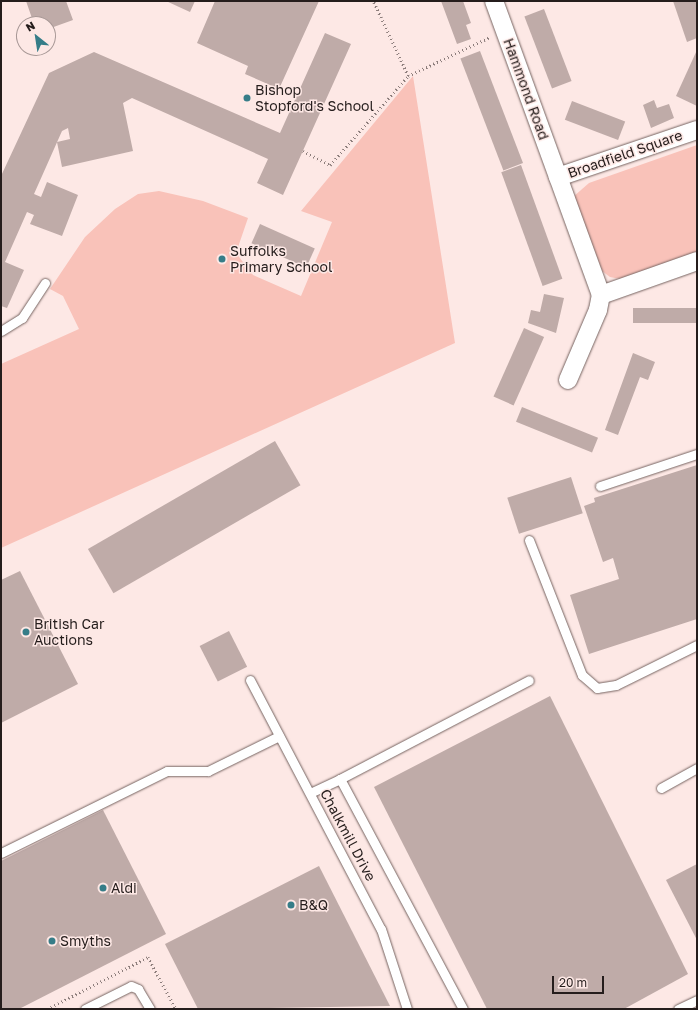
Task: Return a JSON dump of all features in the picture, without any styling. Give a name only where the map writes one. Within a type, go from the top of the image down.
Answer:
[{"type":"street","name":"Hammond Road","points":[[494,1],[558,177]]},
{"type":"street","name":"Broadfield Square","points":[[600,295],[558,177],[697,130]]},
{"type":"street","points":[[568,380],[598,310],[600,295],[697,261]]},
{"type":"lane","points":[[1,330],[22,318],[45,283]]},
{"type":"lane","points":[[600,486],[697,454]]},
{"type":"lane","points":[[529,540],[582,675],[597,688],[616,685],[697,645]]},
{"type":"lane","name":"Chalkmill Drive","points":[[250,680],[381,929],[407,1009]]},
{"type":"lane","points":[[310,793],[340,779],[530,680]]},
{"type":"lane","points":[[1,853],[167,771],[208,771],[279,736]]},
{"type":"lane","points":[[660,788],[697,768]]},
{"type":"lane","points":[[340,779],[463,1009]]},
{"type":"lane","points":[[85,1009],[131,986],[138,989],[150,1009]]},
{"type":"lane","points":[[678,1009],[697,1000]]},
{"type":"path","points":[[373,1],[408,76]]},
{"type":"path","points":[[303,151],[330,165],[408,76],[505,30]]},
{"type":"shaded area","points":[[413,76],[455,343],[1,548],[1,364],[79,329],[63,296],[50,289],[85,237],[115,209],[138,194],[159,191],[203,201],[248,218],[236,253],[253,275],[301,296],[332,222],[301,211]]},
{"type":"shaded area","points":[[697,145],[697,254],[620,279],[610,277],[602,271],[573,197],[589,183]]},
{"type":"building","points":[[26,1],[66,1],[73,20],[56,26],[56,16],[31,16]]},
{"type":"building","points":[[166,1],[195,1],[190,12]]},
{"type":"building","points":[[215,1],[319,1],[279,89],[245,74],[248,66],[197,43]]},
{"type":"building","points":[[441,1],[463,1],[471,23],[466,25],[471,39],[457,44]]},
{"type":"building","points":[[673,1],[697,1],[697,38],[687,42]]},
{"type":"building","points":[[544,9],[572,81],[552,88],[524,17]]},
{"type":"building","points":[[325,33],[351,44],[283,195],[257,183],[268,159],[132,98],[123,103],[133,151],[62,167],[57,142],[34,194],[41,197],[47,182],[78,195],[62,236],[30,224],[34,215],[27,212],[5,262],[24,270],[7,308],[1,306],[1,176],[49,73],[94,52],[280,133]],"holes":[[[68,128],[70,139],[57,142],[62,131]]]},
{"type":"building","points":[[697,50],[697,106],[676,96]]},
{"type":"building","points":[[480,51],[523,163],[503,171],[460,59]]},
{"type":"building","points":[[654,100],[657,108],[669,104],[674,118],[651,128],[643,105]]},
{"type":"building","points":[[572,101],[625,121],[618,140],[565,120]]},
{"type":"building","points":[[521,165],[562,279],[543,286],[501,172]]},
{"type":"building","points":[[260,224],[315,248],[306,268],[251,243]]},
{"type":"building","points":[[544,294],[564,298],[556,333],[528,323],[531,310],[540,312]]},
{"type":"building","points":[[633,308],[697,308],[697,323],[633,323]]},
{"type":"building","points":[[524,328],[544,337],[514,405],[493,397]]},
{"type":"building","points":[[633,353],[655,362],[648,380],[640,377],[618,435],[605,430]]},
{"type":"building","points":[[522,407],[598,438],[592,453],[516,422]]},
{"type":"building","points":[[275,441],[300,485],[113,593],[88,549]]},
{"type":"building","points":[[697,465],[697,619],[589,654],[570,595],[619,579],[613,558],[603,562],[584,506],[595,502],[594,498]]},
{"type":"building","points":[[571,477],[583,513],[519,534],[507,498]]},
{"type":"building","name":"British Car Auctions","points":[[20,571],[78,684],[1,723],[1,580]]},
{"type":"building","points":[[229,631],[247,667],[218,682],[200,646]]},
{"type":"building","points":[[550,696],[688,974],[624,1009],[487,1009],[374,787]]},
{"type":"building","points":[[103,810],[166,934],[19,1009],[1,1009],[1,861]]},
{"type":"building","points":[[697,864],[697,940],[666,880]]},
{"type":"building","name":"B&Q","points":[[319,866],[390,1006],[198,1009],[165,944]]},
{"type":"place","name":"Bishop Stopford's School","points":[[247,98]]},
{"type":"place","name":"Suffolks Primary School","points":[[222,259]]},
{"type":"place","name":"British Car Auctions","points":[[26,632]]},
{"type":"place","name":"Aldi","points":[[103,888]]},
{"type":"place","name":"B&Q","points":[[291,905]]},
{"type":"place","name":"Smyths","points":[[52,941]]}]
